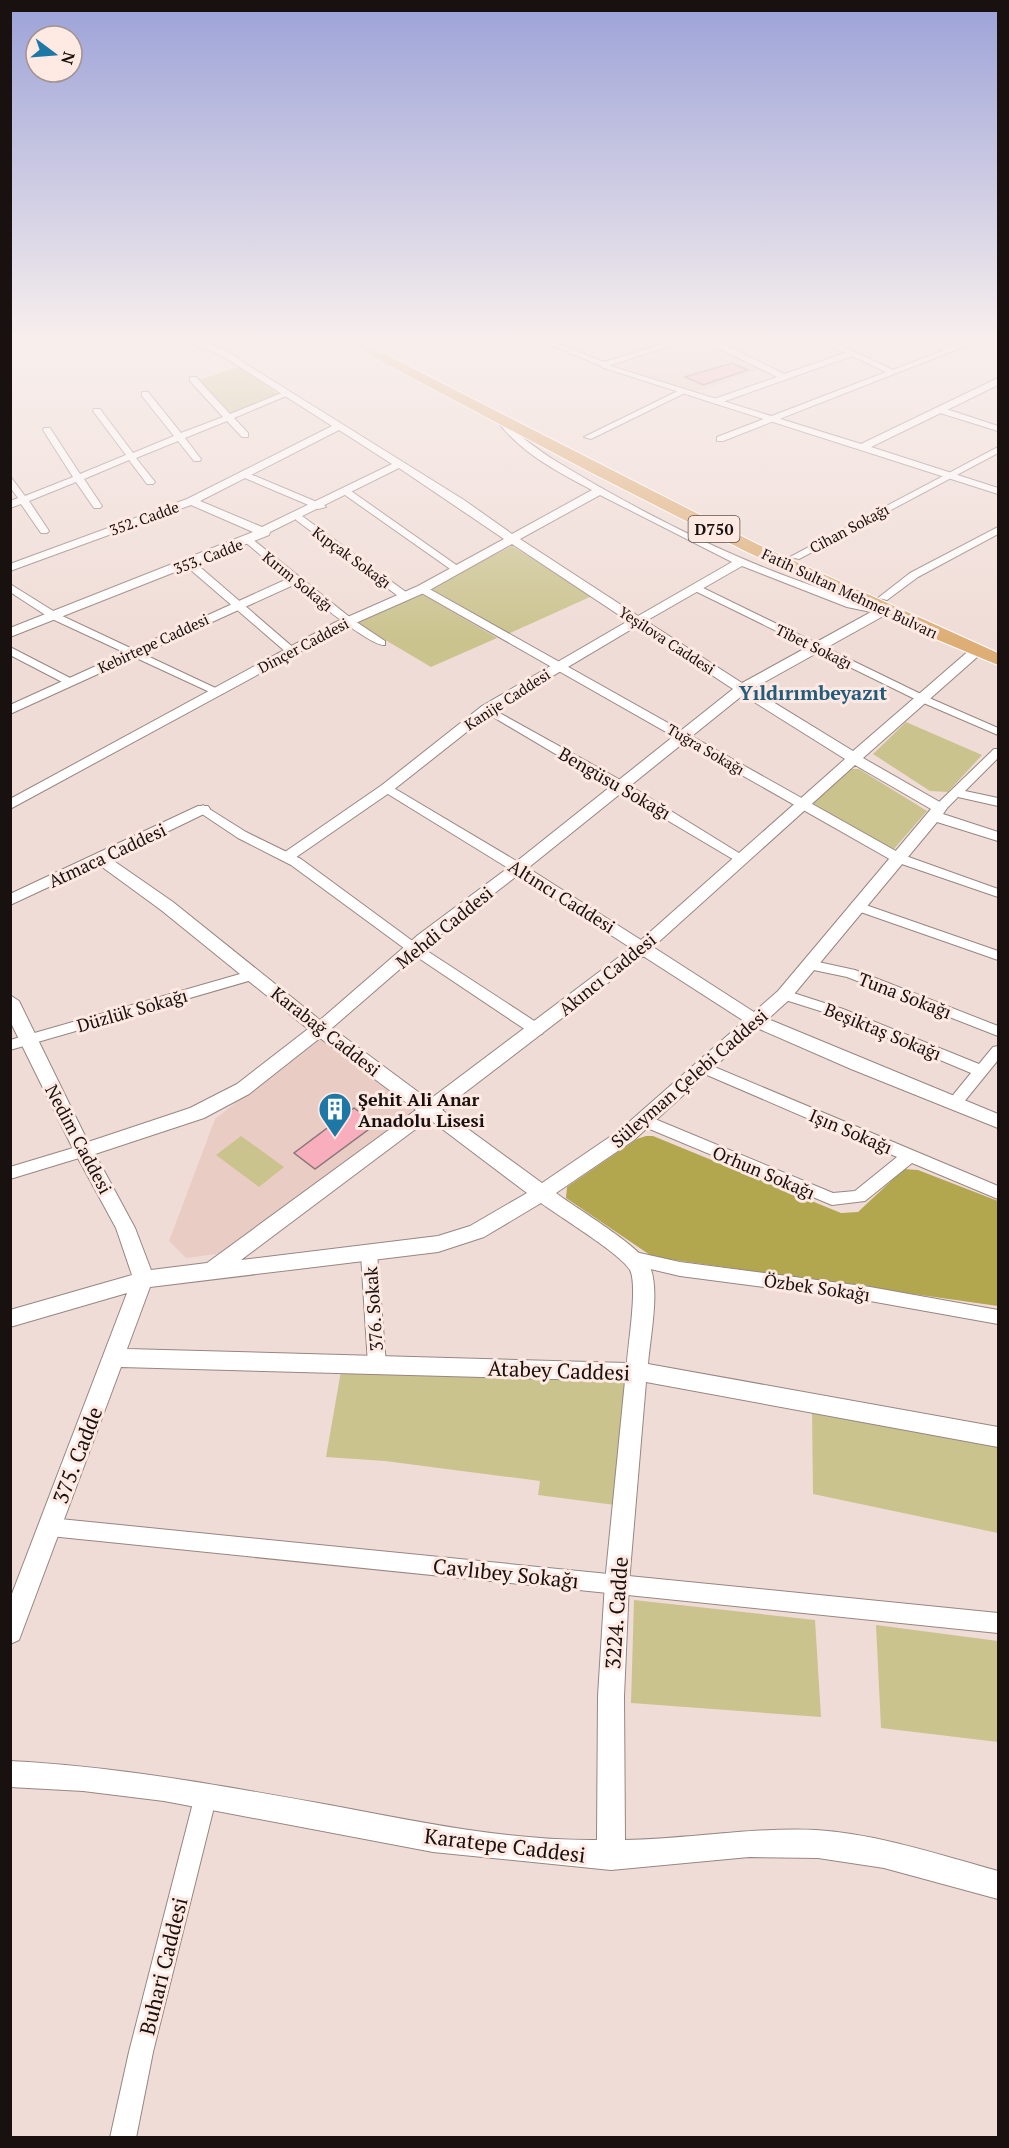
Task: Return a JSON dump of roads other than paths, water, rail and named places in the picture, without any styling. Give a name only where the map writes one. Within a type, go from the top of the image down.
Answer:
[{"type":"highway","name":"Fatih Sultan Mehmet Bulvarı","points":[[547,442],[729,536],[999,660]]},
{"type":"highway","name":"Fatih Sultan Mehmet Bulvarı","points":[[566,442],[795,557],[883,605],[999,647]]},
{"type":"street","points":[[55,442],[97,506]]},
{"type":"street","points":[[120,442],[150,482]]},
{"type":"street","points":[[10,505],[173,442]]},
{"type":"street","points":[[183,442],[196,459]]},
{"type":"street","name":"352. Cadde","points":[[10,568],[191,501],[307,442]]},
{"type":"street","name":"Yeşilova Caddesi","points":[[363,442],[467,507],[510,538],[742,689],[937,812],[999,837]]},
{"type":"street","points":[[523,442],[599,491],[741,562],[851,604],[883,605],[914,575],[999,530]]},
{"type":"street","points":[[848,442],[999,491]]},
{"type":"street","points":[[863,447],[873,442]]},
{"type":"street","name":"Cihan Sokağı","points":[[795,557],[999,450]]},
{"type":"street","name":"353. Cadde","points":[[10,633],[265,533],[321,507],[399,464]]},
{"type":"street","points":[[243,474],[321,507]]},
{"type":"street","points":[[10,479],[44,531]]},
{"type":"street","name":"Dinçer Caddesi","points":[[10,805],[291,651],[348,621],[422,589],[510,538],[599,491]]},
{"type":"street","points":[[348,493],[457,569]]},
{"type":"street","points":[[191,501],[265,533]]},
{"type":"street","name":"Kıpçak Sokağı","points":[[298,518],[405,597]]},
{"type":"street","name":"Kırım Sokağı","points":[[248,540],[348,621]]},
{"type":"street","name":"Kanije Caddesi","points":[[287,857],[387,788],[487,709],[741,562]]},
{"type":"street","points":[[189,563],[291,651]]},
{"type":"street","name":"Kebirtepe Caddesi","points":[[10,710],[132,652],[296,579]]},
{"type":"street","points":[[10,587],[54,616],[218,692]]},
{"type":"street","name":"Tibet Sokağı","points":[[697,588],[923,699],[999,732]]},
{"type":"street","name":"Tuğra Sokağı","points":[[422,589],[898,858],[999,893]]},
{"type":"street","name":"Mehdi Caddesi","points":[[10,1173],[197,1113],[229,1098],[355,1001],[413,948],[518,868],[742,689],[883,605]]},
{"type":"street","points":[[348,621],[381,643]]},
{"type":"street","points":[[10,650],[70,682]]},
{"type":"street","name":"Akıncı Caddesi","points":[[214,1269],[537,1030],[643,947],[802,803],[977,651]]},
{"type":"street","name":"Bengüsu Sokağı","points":[[487,709],[621,785],[741,858]]},
{"type":"street","name":"Süleyman Çelebi Caddesi","points":[[10,1319],[143,1279],[214,1269],[369,1254],[458,1239],[477,1232],[542,1193],[645,1121],[705,1068],[784,994],[937,812],[999,752]]},
{"type":"street","name":"Altıncı Caddesi","points":[[387,788],[518,868],[756,1021],[999,1121]]},
{"type":"street","points":[[955,793],[999,802]]},
{"type":"street","points":[[202,809],[256,842],[287,857],[413,948],[537,1030]]},
{"type":"street","name":"Atmaca Caddesi","points":[[10,900],[101,859],[202,809]]},
{"type":"street","name":"Karabağ Caddesi","points":[[101,859],[167,906],[320,1028],[429,1110],[635,1259]]},
{"type":"street","points":[[857,906],[999,956]]},
{"type":"street","name":"Tuna Sokağı","points":[[809,965],[850,973],[999,1031]]},
{"type":"street","name":"Düzlük Sokağı","points":[[19,1043],[254,975]]},
{"type":"street","name":"Beşiktaş Sokağı","points":[[784,994],[838,1012],[981,1071]]},
{"type":"street","name":"Nedim Caddesi","points":[[10,1001],[19,1043],[83,1151],[129,1235],[136,1250],[143,1279]]},
{"type":"street","points":[[954,1104],[999,1051]]},
{"type":"street","name":"Işın Sokağı","points":[[705,1068],[999,1193]]},
{"type":"street","name":"Orhun Sokağı","points":[[645,1121],[832,1199],[859,1197],[909,1156]]},
{"type":"street","name":"376. Sokak","points":[[369,1254],[377,1364]]},
{"type":"street","points":[[635,1259],[641,1269],[643,1283],[638,1372]]},
{"type":"street","name":"Özbek Sokağı","points":[[635,1259],[681,1269],[870,1294],[999,1317]]},
{"type":"street","name":"375. Cadde","points":[[10,1632],[143,1279]]},
{"type":"street","name":"Atabey Caddesi","points":[[113,1358],[638,1372],[673,1376],[999,1437]]},
{"type":"street","name":"3224. Cadde","points":[[611,1856],[611,1696],[617,1583],[638,1372]]},
{"type":"street","name":"Cavlıbey Sokağı","points":[[50,1527],[999,1623]]},
{"type":"street","name":"Karatepe Caddesi","points":[[10,1774],[117,1782],[206,1795],[433,1838],[571,1854],[611,1856],[749,1843],[818,1844],[884,1854],[999,1885]]},
{"type":"street","name":"Buhari Caddesi","points":[[123,2138],[141,2052],[206,1795]]},
{"type":"place","name":"Şehit Ali Anar Anadolu Lisesi","points":[[335,1138]]},
{"type":"district","name":"Yıldırımbeyazıt","points":[[813,692]]}]
